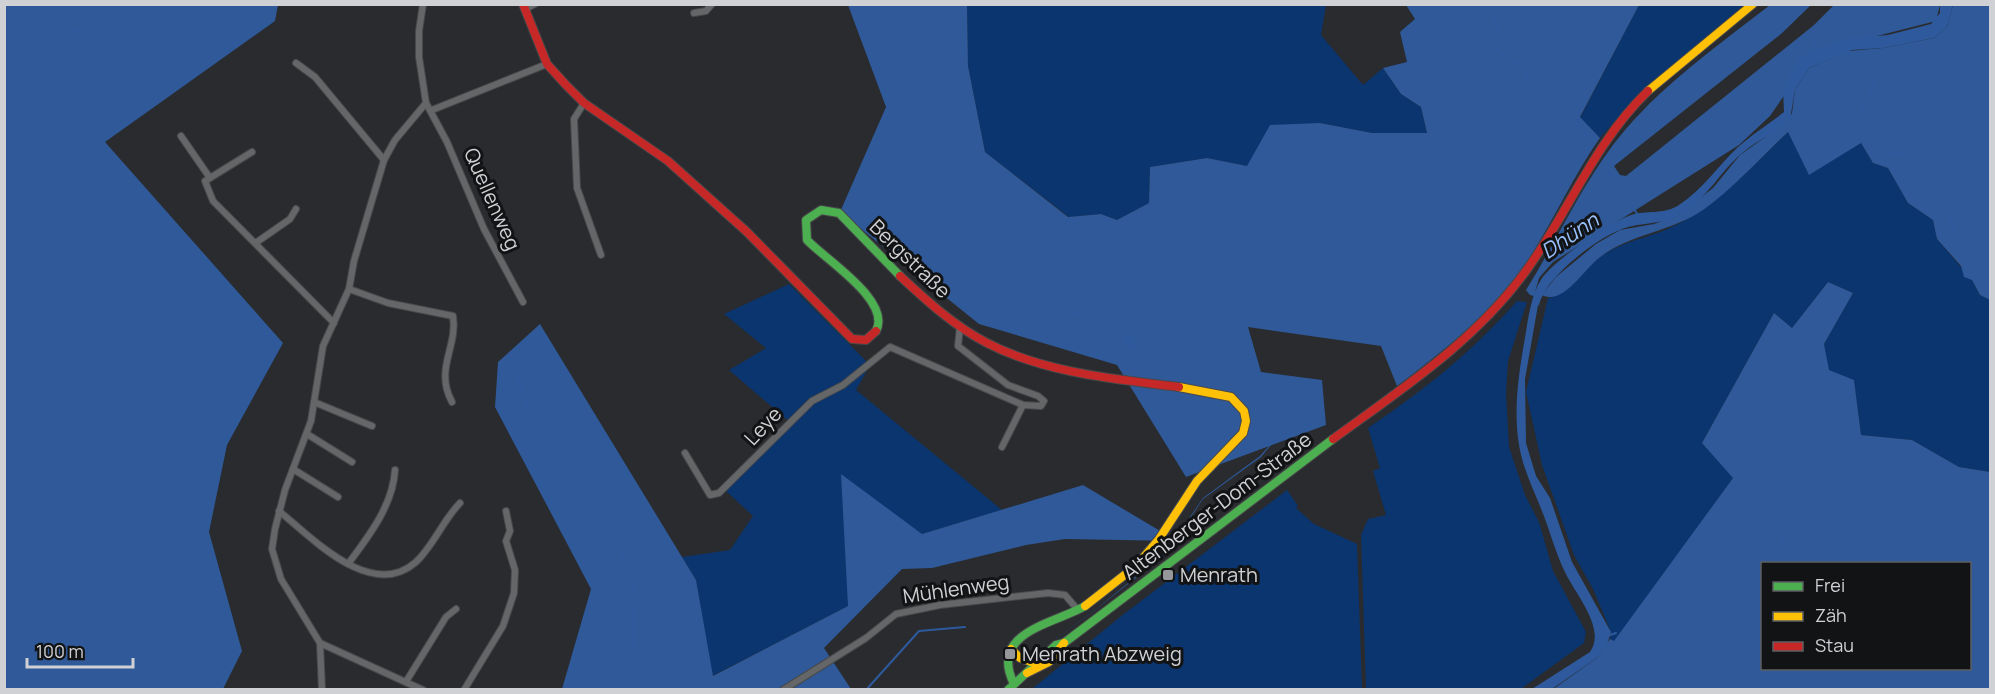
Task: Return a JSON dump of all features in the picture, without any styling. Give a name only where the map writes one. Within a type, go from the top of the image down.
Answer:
[{"type":"street","points":[[322,690],[320,643],[282,579],[272,549],[279,511],[307,434],[323,346],[349,289],[354,261],[384,160],[395,140],[426,103],[419,57],[419,31],[423,4]]},
{"type":"street","points":[[524,7],[535,4]]},
{"type":"street","points":[[694,13],[706,11],[712,4]]},
{"type":"street","name":"Altenberger-Dom-Straße","points":[[1028,673],[1034,663],[1056,645],[1064,643],[1184,550],[1451,352],[1506,297],[1529,267],[1590,162],[1618,122],[1678,65],[1753,4]]},
{"type":"street","name":"Bergstraße","points":[[524,7],[547,63],[584,103],[668,161],[752,238],[852,339],[861,342],[868,340],[880,327],[881,319],[873,300],[807,240],[806,220],[822,209],[839,213],[922,296],[960,327],[1004,350],[1051,366],[1226,394],[1234,398],[1244,410],[1246,420],[1240,438],[1197,481],[1154,549],[1124,577],[1078,609],[1029,631],[1011,649]]},
{"type":"street","points":[[296,63],[315,77],[384,160]]},
{"type":"street","points":[[432,110],[547,63]]},
{"type":"street","name":"Quellenweg","points":[[426,103],[432,110],[484,229],[523,302]]},
{"type":"street","points":[[584,103],[574,119],[577,188],[601,255]]},
{"type":"street","points":[[182,136],[210,178]]},
{"type":"street","points":[[252,152],[205,181],[213,201],[226,216],[257,242],[334,323]]},
{"type":"street","points":[[257,242],[290,219],[296,210]]},
{"type":"street","points":[[349,289],[388,303],[453,316],[444,380],[444,388],[452,402]]},
{"type":"street","points":[[960,327],[958,346],[972,359],[1008,385],[1038,396],[1044,401],[1041,406],[1023,405],[1002,447]]},
{"type":"street","name":"Leye","points":[[685,453],[710,495],[719,493],[812,401],[843,385],[882,351],[890,347],[1023,405]]},
{"type":"street","points":[[314,402],[372,426]]},
{"type":"street","points":[[307,434],[352,462]]},
{"type":"street","points":[[293,469],[338,497]]},
{"type":"street","points":[[348,564],[376,525],[394,483],[395,470]]},
{"type":"street","points":[[279,511],[348,564],[361,572],[381,576],[408,568],[424,553],[449,514],[460,503]]},
{"type":"street","points":[[464,690],[503,626],[514,593],[515,570],[506,541],[510,531],[506,511]]},
{"type":"street","name":"Mühlenweg","points":[[783,690],[866,638],[896,614],[940,605],[1048,593],[1065,595],[1078,609]]},
{"type":"street","points":[[407,680],[446,617],[456,609]]},
{"type":"street","points":[[320,643],[407,680],[423,690]]},
{"type":"street","name":"Altenberger-Dom-Straße","points":[[1011,687],[1061,651],[1064,643]]},
{"type":"street","points":[[1011,649],[1020,658],[1034,663]]},
{"type":"street","points":[[1011,649],[1011,687]]},
{"type":"shaded area","points":[[4,5],[278,5],[275,21],[105,142],[283,343],[227,445],[209,532],[242,651],[223,689],[5,689]]},
{"type":"shaded area","points":[[848,5],[967,5],[968,66],[985,152],[1068,217],[1101,214],[1117,220],[1149,203],[1150,167],[1207,158],[1247,166],[1270,125],[1320,123],[1372,133],[1427,133],[1421,107],[1401,94],[1383,68],[1407,62],[1400,32],[1415,19],[1406,5],[1639,5],[1580,117],[1600,138],[1528,260],[1484,313],[1451,344],[1397,386],[1381,346],[1248,327],[1261,372],[1322,380],[1326,425],[1186,477],[1117,365],[979,324],[840,212],[886,107]]},
{"type":"shaded area","points":[[967,5],[1326,5],[1321,35],[1363,85],[1383,68],[1401,94],[1421,107],[1427,133],[1372,133],[1320,123],[1247,166],[1207,158],[1150,167],[1149,203],[1117,220],[1101,214],[1069,217],[985,152],[968,66]]},
{"type":"shaded area","points":[[1639,5],[1744,5],[1640,92],[1600,138],[1580,118]]},
{"type":"shaded area","points":[[1770,5],[1811,5],[1781,34],[1614,166],[1620,175],[1626,176],[1814,25],[1834,5],[1940,5],[1936,21],[1814,52],[1770,116],[1739,145],[1553,262],[1539,278],[1534,296],[1530,295],[1526,290],[1573,208],[1597,167],[1625,130],[1676,79]]},
{"type":"shaded area","points":[[1940,5],[1953,5],[1947,27],[1934,38],[1883,48],[1852,50],[1809,68],[1795,90],[1790,119],[1741,154],[1698,201],[1679,215],[1622,229],[1586,250],[1561,271],[1551,283],[1539,305],[1544,307],[1538,305],[1525,379],[1526,443],[1536,476],[1550,498],[1572,562],[1611,632],[1607,645],[1598,657],[1552,689],[1532,689],[1590,652],[1595,632],[1587,611],[1558,556],[1519,448],[1517,401],[1521,363],[1530,307],[1542,278],[1584,242],[1621,219],[1631,215],[1673,208],[1688,199],[1737,148],[1784,112],[1783,90],[1800,57],[1816,49],[1853,38],[1888,35],[1931,24],[1940,13]]},
{"type":"shaded area","points":[[1953,5],[1990,5],[1990,300],[1980,295],[1972,280],[1964,277],[1961,266],[1937,239],[1933,220],[1908,203],[1888,168],[1873,163],[1861,143],[1809,175],[1788,132],[1736,183],[1703,210],[1611,250],[1593,263],[1558,296],[1542,295],[1556,277],[1596,244],[1620,230],[1654,224],[1680,214],[1713,188],[1740,155],[1785,123],[1792,113],[1795,90],[1809,68],[1848,51],[1883,48],[1934,38],[1947,27]]},
{"type":"shaded area","points":[[1788,132],[1861,143],[1873,163],[1888,168],[1908,203],[1933,220],[1937,239],[1972,280],[1980,295],[1990,300],[1990,472],[1959,467],[1912,440],[1861,435],[1854,381],[1828,371],[1824,344],[1853,293],[1828,282],[1792,328],[1774,313],[1702,443],[1734,477],[1614,642],[1610,639],[1611,632],[1593,589],[1574,555],[1542,465],[1526,392],[1548,298],[1563,292],[1609,251],[1676,225],[1707,206],[1722,195]]},
{"type":"shaded area","points":[[1828,282],[1853,293],[1824,344],[1829,370],[1854,380],[1861,435],[1912,440],[1959,467],[1990,472],[1990,689],[1552,690],[1598,657],[1610,639],[1614,641],[1733,478],[1702,443],[1774,313],[1792,328]]},
{"type":"shaded area","points":[[789,284],[870,365],[856,390],[1002,510],[922,534],[848,606],[712,676],[696,580],[682,557],[730,550],[753,516],[726,491],[792,424],[729,370],[766,348],[724,314]]},
{"type":"shaded area","points":[[1517,301],[1527,302],[1508,361],[1506,394],[1509,447],[1525,495],[1539,522],[1553,571],[1586,632],[1584,643],[1521,689],[1366,689],[1361,535],[1368,519],[1386,515],[1373,471],[1380,468],[1368,428],[1447,369],[1483,337]]},
{"type":"shaded area","points":[[540,324],[696,580],[713,676],[848,606],[841,474],[922,534],[1083,485],[1177,541],[1065,539],[1026,545],[932,568],[902,569],[824,648],[851,689],[562,689],[591,589],[495,407],[498,362]]},
{"type":"shaded area","points":[[1129,334],[1136,348],[1128,354],[1133,350],[1125,344],[1123,339]]},
{"type":"shaded area","points":[[1221,342],[1253,375],[1221,343],[1179,351],[1140,345],[1179,350]]},
{"type":"shaded area","points":[[1282,386],[1275,440],[1261,457],[1203,499],[1167,553],[1094,611],[985,690],[1095,610],[1166,552],[1203,498],[1260,456],[1275,439]]},
{"type":"shaded area","points":[[1287,490],[1298,506],[1296,508],[1314,524],[1357,544],[1362,689],[1032,689],[1120,617]]},
{"type":"shaded area","points":[[1776,512],[1782,530],[1787,562]]},
{"type":"waterway","points":[[35,58],[59,37],[97,25],[108,4]]},
{"type":"waterway","points":[[1489,4],[1500,35],[1497,50],[1514,63],[1526,58],[1532,64],[1527,76],[1528,85],[1537,93],[1542,105],[1555,99],[1566,109]]},
{"type":"waterway","points":[[1811,51],[1817,39],[1848,4]]},
{"type":"waterway","points":[[1848,50],[1849,56],[1873,79],[1871,94],[1862,99],[1862,114],[1886,152],[1902,154],[1929,197],[1950,211],[1954,230],[1982,274],[1975,278],[1977,283],[1990,289]]},
{"type":"waterway","points":[[4,78],[27,62]]},
{"type":"waterway","points":[[1572,116],[1591,143]]},
{"type":"waterway","points":[[1604,166],[1638,215]]},
{"type":"waterway","points":[[1066,316],[1081,313],[1088,317]]},
{"type":"waterway","points":[[515,371],[527,406],[579,472],[622,551],[637,597],[632,619],[638,690]]},
{"type":"waterway","points":[[866,690],[919,631],[965,627]]},
{"type":"waterway","points":[[1610,635],[1616,633]]},
{"type":"traffic: fast","points":[[876,331],[878,319],[875,307],[855,282],[807,240],[806,220],[821,210],[839,213],[900,276]]},
{"type":"traffic: fast","points":[[1008,690],[1056,645],[1064,643],[1333,439]]},
{"type":"traffic: fast","points":[[1014,684],[1008,666],[1010,652],[1017,641],[1028,632],[1085,606]]},
{"type":"traffic: slow","points":[[1648,91],[1753,4]]},
{"type":"traffic: slow","points":[[1085,606],[1136,566],[1159,539],[1197,481],[1243,433],[1246,421],[1244,411],[1231,397],[1179,387]]},
{"type":"traffic: slow","points":[[1027,673],[1049,662],[1064,643]]},
{"type":"traffic: slow","points":[[1011,649],[1020,658],[1034,663]]},
{"type":"traffic: jam","points":[[523,4],[547,64],[584,103],[668,161],[747,232],[852,339],[866,340],[876,331]]},
{"type":"traffic: jam","points":[[1333,439],[1438,361],[1486,318],[1508,294],[1543,246],[1613,132],[1648,91]]},
{"type":"traffic: jam","points":[[900,276],[963,329],[1009,353],[1056,368],[1179,387]]},
{"type":"place","name":"Menrath","points":[[1168,575]]},
{"type":"place","name":"Menrath Abzweig","points":[[1010,654]]},
{"type":"water label","name":"Dhünn","points":[[1570,236]]}]
